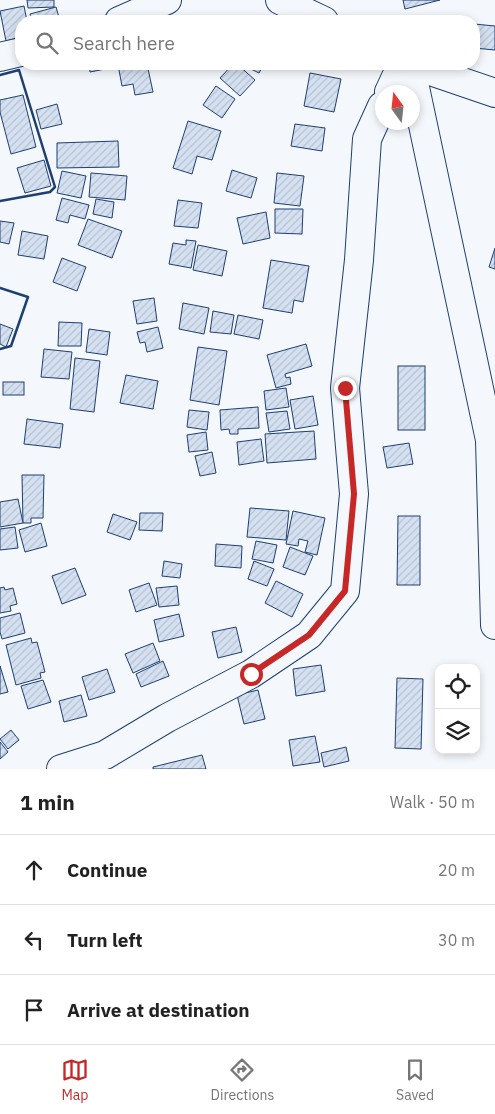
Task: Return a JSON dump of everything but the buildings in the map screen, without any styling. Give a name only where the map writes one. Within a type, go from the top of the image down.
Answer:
[{"type":"street","points":[[132,15],[167,0]]},
{"type":"street","points":[[280,0],[311,15]]},
{"type":"street","points":[[0,57],[15,53]]},
{"type":"street","points":[[392,85],[399,70]]},
{"type":"street","points":[[411,70],[490,440],[495,625]]},
{"type":"street","points":[[428,70],[495,93]]},
{"type":"street","points":[[61,769],[105,755],[167,718],[251,674],[309,635],[345,591],[354,494],[345,388],[359,260],[368,139],[375,122]]},
{"type":"wall","points":[[0,75],[19,70],[55,187],[50,192],[0,201]]},
{"type":"wall","points":[[0,288],[28,297],[11,346],[0,349]]},
{"type":"route","points":[[251,674],[309,635],[345,591],[354,494],[345,388]]}]
